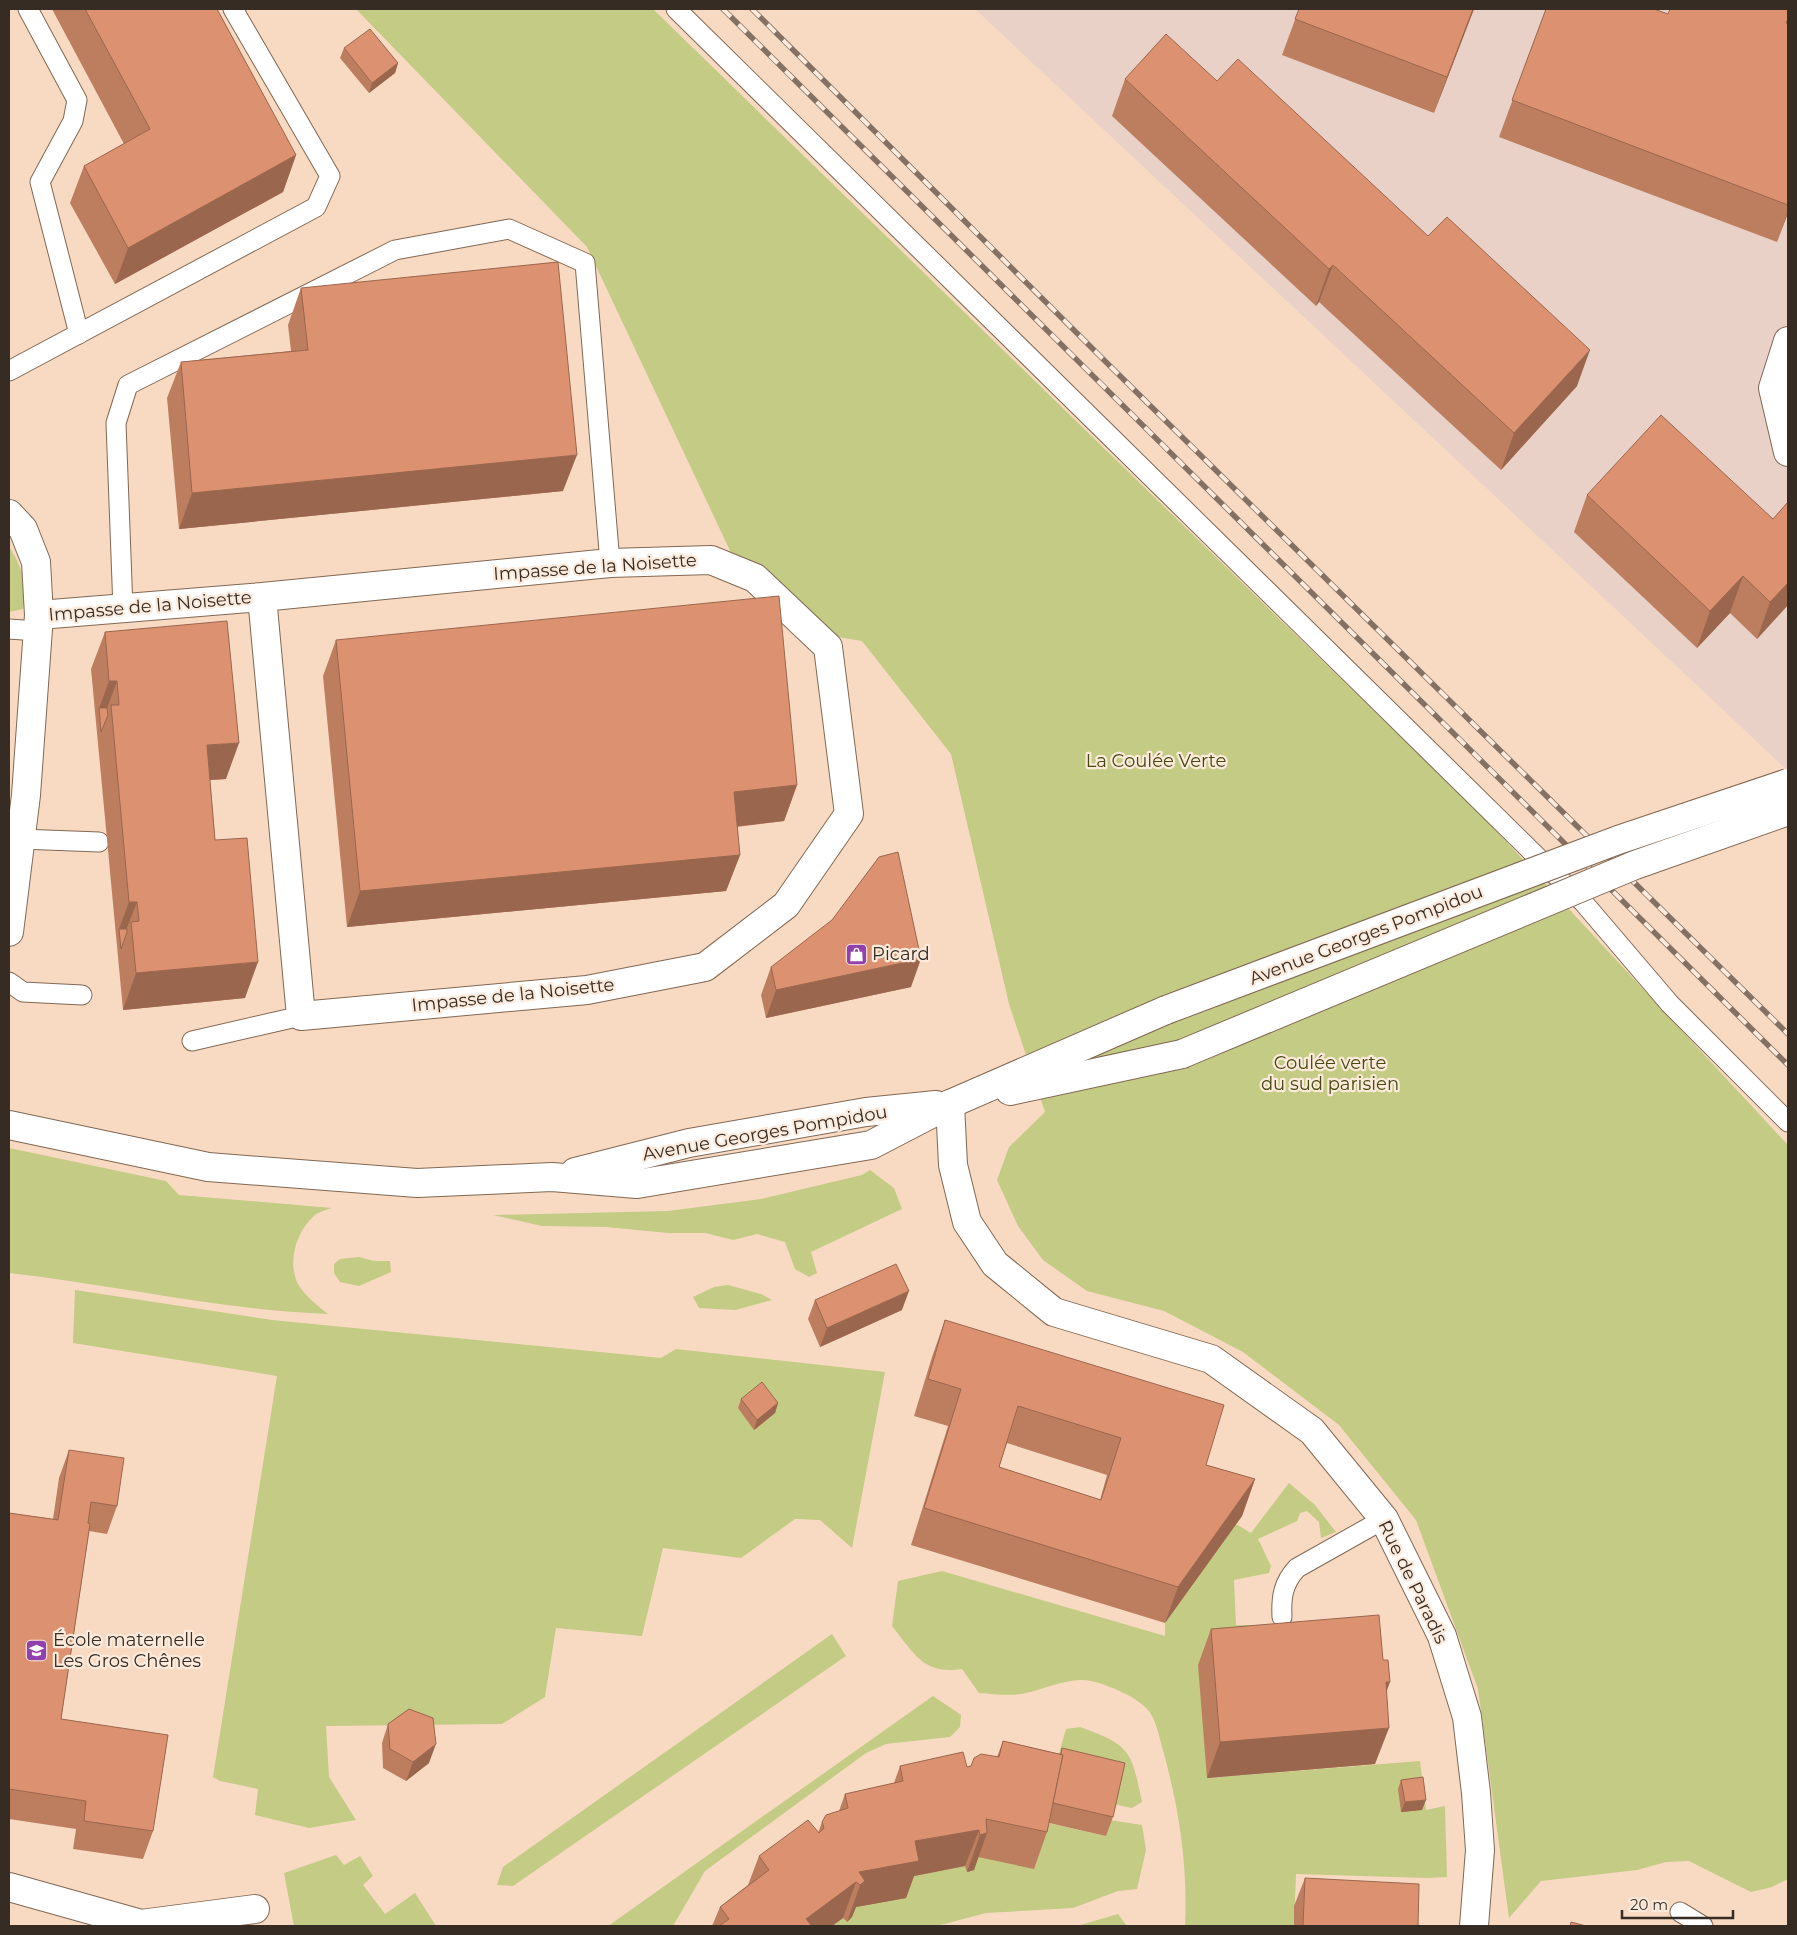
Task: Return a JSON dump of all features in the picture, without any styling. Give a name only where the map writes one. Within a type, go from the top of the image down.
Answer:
[{"type":"street","points":[[1788,341],[1773,388],[1788,452]]},
{"type":"street","name":"Impasse de la Noisette","points":[[9,514],[22,529],[36,562],[38,623],[26,795],[9,932]]},
{"type":"street","name":"Impasse de la Noisette","points":[[38,623],[123,609],[610,563],[711,560],[755,578],[828,647],[849,814],[786,905],[705,967],[587,990],[301,1016],[262,597]]},
{"type":"street","name":"Avenue Georges Pompidou","points":[[950,1104],[1166,1010],[1618,840],[1788,783]]},
{"type":"street","name":"Avenue Georges Pompidou","points":[[9,1125],[208,1167],[417,1183],[552,1178],[689,1143],[866,1112],[950,1104],[1182,1054],[1635,865],[1788,811]]},
{"type":"street","name":"Rue de Paradis","points":[[950,1104],[953,1165],[967,1222],[995,1264],[1054,1312],[1211,1359],[1312,1432],[1384,1519],[1442,1636],[1467,1717],[1476,1793],[1480,1850],[1474,1926]]},
{"type":"street","points":[[9,1887],[141,1924],[255,1909]]},
{"type":"lane","points":[[28,9],[77,100],[73,122],[40,182],[79,334]]},
{"type":"lane","points":[[9,371],[316,207],[330,176],[233,9]]},
{"type":"lane","points":[[676,9],[1583,902],[1670,1004],[1788,1122]]},
{"type":"lane","points":[[123,609],[116,423],[128,385],[395,250],[508,229],[585,263],[610,563]]},
{"type":"lane","points":[[9,628],[38,623]]},
{"type":"lane","points":[[20,839],[100,842]]},
{"type":"lane","points":[[9,982],[23,992],[82,995]]},
{"type":"lane","points":[[192,1041],[301,1016]]},
{"type":"lane","points":[[1282,1617],[1281,1598],[1287,1578],[1297,1568],[1384,1519]]},
{"type":"lane","points":[[1680,1912],[1703,1926]]},
{"type":"shaded area","points":[[975,9],[1788,9],[1788,771],[1703,691]]},
{"type":"green space","name":"Coulée verte du sud parisien","points":[[356,9],[653,9],[1489,823],[1788,1145],[1788,1879],[1772,1887],[1751,1892],[1689,1861],[1666,1862],[1637,1870],[1541,1881],[1509,1918],[1478,1689],[1416,1520],[1339,1425],[1243,1352],[1164,1311],[1087,1291],[1043,1260],[1018,1226],[997,1180],[1009,1147],[1045,1112],[1009,1004],[951,754],[862,641],[837,637],[733,557],[587,247]]},
{"type":"green space","points":[[9,547],[23,576],[25,592],[23,609],[9,612]]},
{"type":"green space","points":[[9,1148],[166,1181],[179,1195],[332,1208],[318,1213],[302,1230],[293,1257],[295,1275],[301,1289],[328,1314],[248,1308],[9,1273]]},
{"type":"green space","points":[[870,1170],[894,1188],[902,1209],[811,1252],[817,1273],[809,1277],[795,1269],[785,1242],[757,1234],[733,1240],[705,1233],[668,1233],[606,1227],[542,1226],[493,1215],[668,1211],[761,1199],[862,1175]]},
{"type":"green space","points":[[359,1257],[374,1261],[390,1261],[391,1272],[359,1286],[340,1282],[334,1273],[334,1264],[340,1259]]},
{"type":"green space","points":[[728,1285],[761,1294],[772,1300],[735,1310],[699,1308],[693,1297],[714,1287]]},
{"type":"green space","points":[[75,1290],[272,1320],[661,1358],[676,1349],[885,1372],[852,1548],[820,1520],[795,1519],[741,1558],[663,1548],[642,1636],[556,1628],[545,1697],[502,1724],[326,1726],[329,1777],[356,1820],[309,1828],[255,1815],[258,1789],[220,1781],[213,1777],[277,1376],[73,1343]]},
{"type":"green space","points":[[1289,1483],[1315,1505],[1336,1532],[1321,1538],[1319,1522],[1307,1511],[1300,1513],[1297,1521],[1258,1539],[1271,1566],[1269,1573],[1234,1580],[1236,1625],[1265,1625],[1207,1778],[1420,1761],[1426,1810],[1445,1806],[1447,1877],[1296,1874],[1294,1926],[1185,1926],[1184,1859],[1178,1815],[1169,1772],[1155,1722],[1149,1712],[1141,1703],[1120,1691],[1083,1680],[1066,1682],[1021,1694],[979,1693],[962,1669],[938,1669],[921,1660],[892,1626],[898,1581],[942,1571],[1165,1636],[1165,1623],[1236,1524],[1251,1533]]},
{"type":"green space","points":[[832,1634],[846,1656],[513,1886],[497,1885],[503,1867]]},
{"type":"green space","points":[[933,1696],[961,1715],[960,1727],[950,1737],[886,1744],[866,1753],[705,1871],[673,1926],[608,1926]]},
{"type":"green space","points":[[1080,1727],[1110,1740],[1126,1752],[1135,1771],[1142,1802],[1132,1808],[1113,1804],[1055,1767],[1066,1729]]},
{"type":"green space","points":[[1110,1820],[1142,1825],[1146,1850],[1137,1889],[1118,1891],[1073,1908],[986,1913],[937,1926],[832,1926],[843,1918],[847,1922],[852,1917],[846,1909],[902,1878],[965,1866],[973,1856],[1043,1822],[1106,1836]]},
{"type":"green space","points":[[336,1855],[344,1865],[360,1856],[373,1876],[363,1885],[385,1914],[415,1893],[436,1926],[294,1926],[284,1873]]},
{"type":"green space","points":[[1118,1914],[1127,1926],[1077,1926]]},
{"type":"building","points":[[85,9],[217,9],[296,155],[128,248],[84,166],[150,129]]},
{"type":"building","points":[[1299,9],[1473,9],[1447,77],[1295,19]]},
{"type":"building","points":[[1546,9],[1654,9],[1668,14],[1670,9],[1788,9],[1786,23],[1788,24],[1788,205],[1512,100]]},
{"type":"building","points":[[370,29],[398,63],[372,83],[344,48]]},
{"type":"building","points":[[1166,34],[1217,81],[1238,59],[1428,236],[1447,217],[1590,350],[1514,433],[1333,265],[1329,269],[1125,79]]},
{"type":"building","points":[[558,262],[577,455],[192,493],[181,362],[308,350],[301,288]]},
{"type":"building","points":[[1661,415],[1773,519],[1788,502],[1788,583],[1770,602],[1743,576],[1710,611],[1587,495]]},
{"type":"building","points":[[779,596],[797,785],[734,792],[740,855],[360,891],[336,640]]},
{"type":"building","points":[[227,621],[239,743],[207,745],[215,840],[247,838],[258,962],[136,973],[131,922],[139,921],[137,902],[129,902],[111,705],[119,705],[117,681],[109,681],[105,632]]},
{"type":"building","points":[[99,708],[107,708],[108,715],[101,732]]},
{"type":"building","points":[[898,852],[921,959],[776,990],[771,967],[832,920],[879,857]]},
{"type":"building","points":[[119,929],[127,929],[121,949]]},
{"type":"building","points":[[896,1264],[909,1291],[827,1328],[815,1300]]},
{"type":"building","points":[[945,1320],[1224,1405],[1206,1465],[1255,1479],[1178,1587],[924,1508],[961,1389],[928,1379]],"holes":[[[1018,1406],[1121,1438],[1101,1500],[999,1467]]]},
{"type":"building","points":[[762,1382],[778,1403],[757,1420],[741,1399]]},
{"type":"building","name":"École maternelle Les Gros Chênes","points":[[69,1450],[124,1458],[117,1506],[91,1502],[88,1523],[90,1524],[61,1719],[168,1735],[153,1831],[84,1821],[86,1801],[9,1789],[9,1513],[58,1520]]},
{"type":"building","points":[[1379,1615],[1383,1660],[1388,1660],[1390,1682],[1386,1682],[1389,1728],[1220,1742],[1211,1629]]},
{"type":"building","points":[[409,1709],[433,1718],[436,1744],[413,1762],[390,1749],[388,1724]]},
{"type":"building","points":[[1003,1741],[1063,1755],[1047,1832],[986,1819],[987,1833],[980,1835],[979,1830],[915,1841],[919,1861],[859,1872],[865,1881],[860,1885],[856,1882],[806,1919],[812,1926],[719,1926],[729,1919],[720,1907],[769,1870],[759,1856],[808,1820],[819,1833],[824,1828],[822,1822],[826,1815],[848,1808],[845,1794],[903,1781],[900,1766],[963,1752],[967,1767],[971,1766],[974,1758],[981,1754],[999,1757]]},
{"type":"building","points":[[1062,1748],[1125,1763],[1113,1817],[1053,1803],[1063,1755],[1061,1754]]},
{"type":"building","points":[[1423,1777],[1426,1800],[1405,1802],[1401,1780]]},
{"type":"building","points":[[1305,1878],[1419,1884],[1418,1926],[1303,1926]]},
{"type":"building","points":[[1571,1922],[1586,1926],[1570,1926]]},
{"type":"railway","points":[[723,9],[1788,1065]]},
{"type":"railway","points":[[752,9],[1111,367],[1788,1034]]},
{"type":"place","name":"Picard","points":[[856,954]]},
{"type":"place","name":"École maternelle Les Gros Chênes","points":[[37,1650]]},
{"type":"park label","name":"La Coulée Verte","points":[[1156,761]]}]
